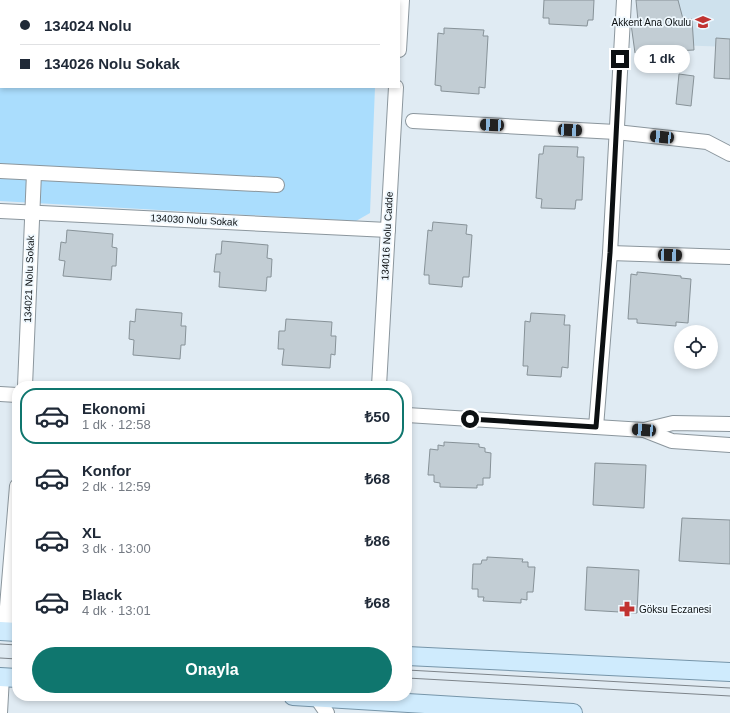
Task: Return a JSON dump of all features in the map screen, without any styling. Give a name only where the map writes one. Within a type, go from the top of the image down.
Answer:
[{"type":"main road","points":[[412,656],[722,672],[730,661]]},
{"type":"main road","points":[[345,701],[412,708],[573,713]]},
{"type":"street","points":[[400,33],[402,0]]},
{"type":"street","points":[[596,427],[610,253],[624,0]]},
{"type":"street","name":"134016 Nolu Cadde","points":[[379,381],[396,88]]},
{"type":"street","points":[[414,121],[616,132],[708,142],[730,154]]},
{"type":"street","points":[[0,171],[277,186]]},
{"type":"street","name":"134021 Nolu Sokak","points":[[25,381],[34,173]]},
{"type":"street","name":"134030 Nolu Sokak","points":[[0,211],[388,230]]},
{"type":"street","points":[[610,253],[730,257]]},
{"type":"street","points":[[0,394],[12,395]]},
{"type":"street","points":[[412,415],[644,430],[674,423],[730,424]]},
{"type":"street","points":[[644,430],[672,441],[730,445]]},
{"type":"street","points":[[7,631],[12,558]]},
{"type":"street","points":[[0,713],[6,678]]},
{"type":"street","points":[[318,701],[327,713]]},
{"type":"shaded area","name":"Akkent Ana Okulu","points":[[678,0],[730,0],[730,47],[675,45]]},
{"type":"shaded area","points":[[0,88],[375,88],[370,213],[356,221],[0,201]]},
{"type":"building","points":[[544,0],[594,0],[593,20],[588,20],[587,26],[549,24],[549,18],[543,18]]},
{"type":"building","points":[[636,0],[678,0],[683,19],[692,19],[694,50],[635,53],[631,22],[638,21]]},
{"type":"building","points":[[444,28],[484,30],[483,36],[488,36],[485,88],[479,87],[479,94],[441,91],[441,86],[435,85],[438,33],[444,34]]},
{"type":"building","points":[[716,38],[730,39],[730,79],[714,78]]},
{"type":"building","points":[[679,74],[694,76],[691,106],[676,104]]},
{"type":"building","points":[[544,146],[578,147],[577,157],[584,157],[582,200],[576,200],[575,209],[541,208],[542,199],[536,198],[539,154],[543,154]]},
{"type":"building","points":[[433,222],[467,225],[466,234],[472,235],[469,277],[463,277],[462,287],[429,284],[429,275],[424,275],[428,230],[432,231]]},
{"type":"building","points":[[67,230],[113,234],[112,247],[117,248],[116,266],[112,266],[111,280],[63,276],[65,261],[59,260],[61,242],[66,243]]},
{"type":"building","points":[[222,241],[268,245],[267,258],[272,259],[271,277],[267,277],[266,291],[219,287],[220,272],[214,272],[216,254],[221,254]]},
{"type":"building","points":[[637,272],[681,276],[681,278],[691,279],[688,323],[676,322],[676,325],[674,326],[637,323],[637,319],[628,319],[631,274],[637,275]]},
{"type":"building","points":[[136,309],[182,313],[181,326],[186,326],[185,345],[181,345],[180,359],[133,355],[134,340],[129,339],[130,321],[135,322]]},
{"type":"building","points":[[531,313],[565,315],[564,325],[570,325],[568,368],[562,367],[561,377],[527,375],[528,366],[523,366],[525,321],[530,322]]},
{"type":"building","points":[[286,319],[332,322],[331,336],[336,336],[335,355],[331,354],[330,368],[282,365],[284,349],[278,349],[279,331],[285,331]]},
{"type":"building","points":[[444,442],[479,444],[479,447],[485,448],[485,452],[491,453],[490,478],[483,478],[483,485],[477,485],[477,488],[440,487],[440,483],[434,482],[434,475],[428,475],[430,449],[438,450],[438,445],[444,446]]},
{"type":"building","points":[[595,463],[646,465],[644,508],[593,505]]},
{"type":"building","points":[[682,518],[730,520],[730,564],[679,561]]},
{"type":"building","points":[[487,557],[523,559],[522,562],[528,562],[528,567],[535,567],[533,592],[527,592],[527,600],[521,599],[521,603],[483,601],[484,597],[478,597],[478,589],[472,589],[473,564],[481,564],[482,560],[487,560]]},
{"type":"building","points":[[587,567],[639,570],[637,613],[585,610]]},
{"type":"tram line","points":[[0,644],[12,645]]},
{"type":"tram line","points":[[0,658],[12,659]]},
{"type":"tram line","points":[[412,670],[730,688]]},
{"type":"tram line","points":[[412,678],[730,696]]},
{"type":"place","name":"Akkent Ana Okulu","points":[[703,22]]},
{"type":"place","name":"Göksu Eczanesi","points":[[627,609]]},
{"type":"route","points":[[470,419],[596,427],[610,253],[620,59]]}]
